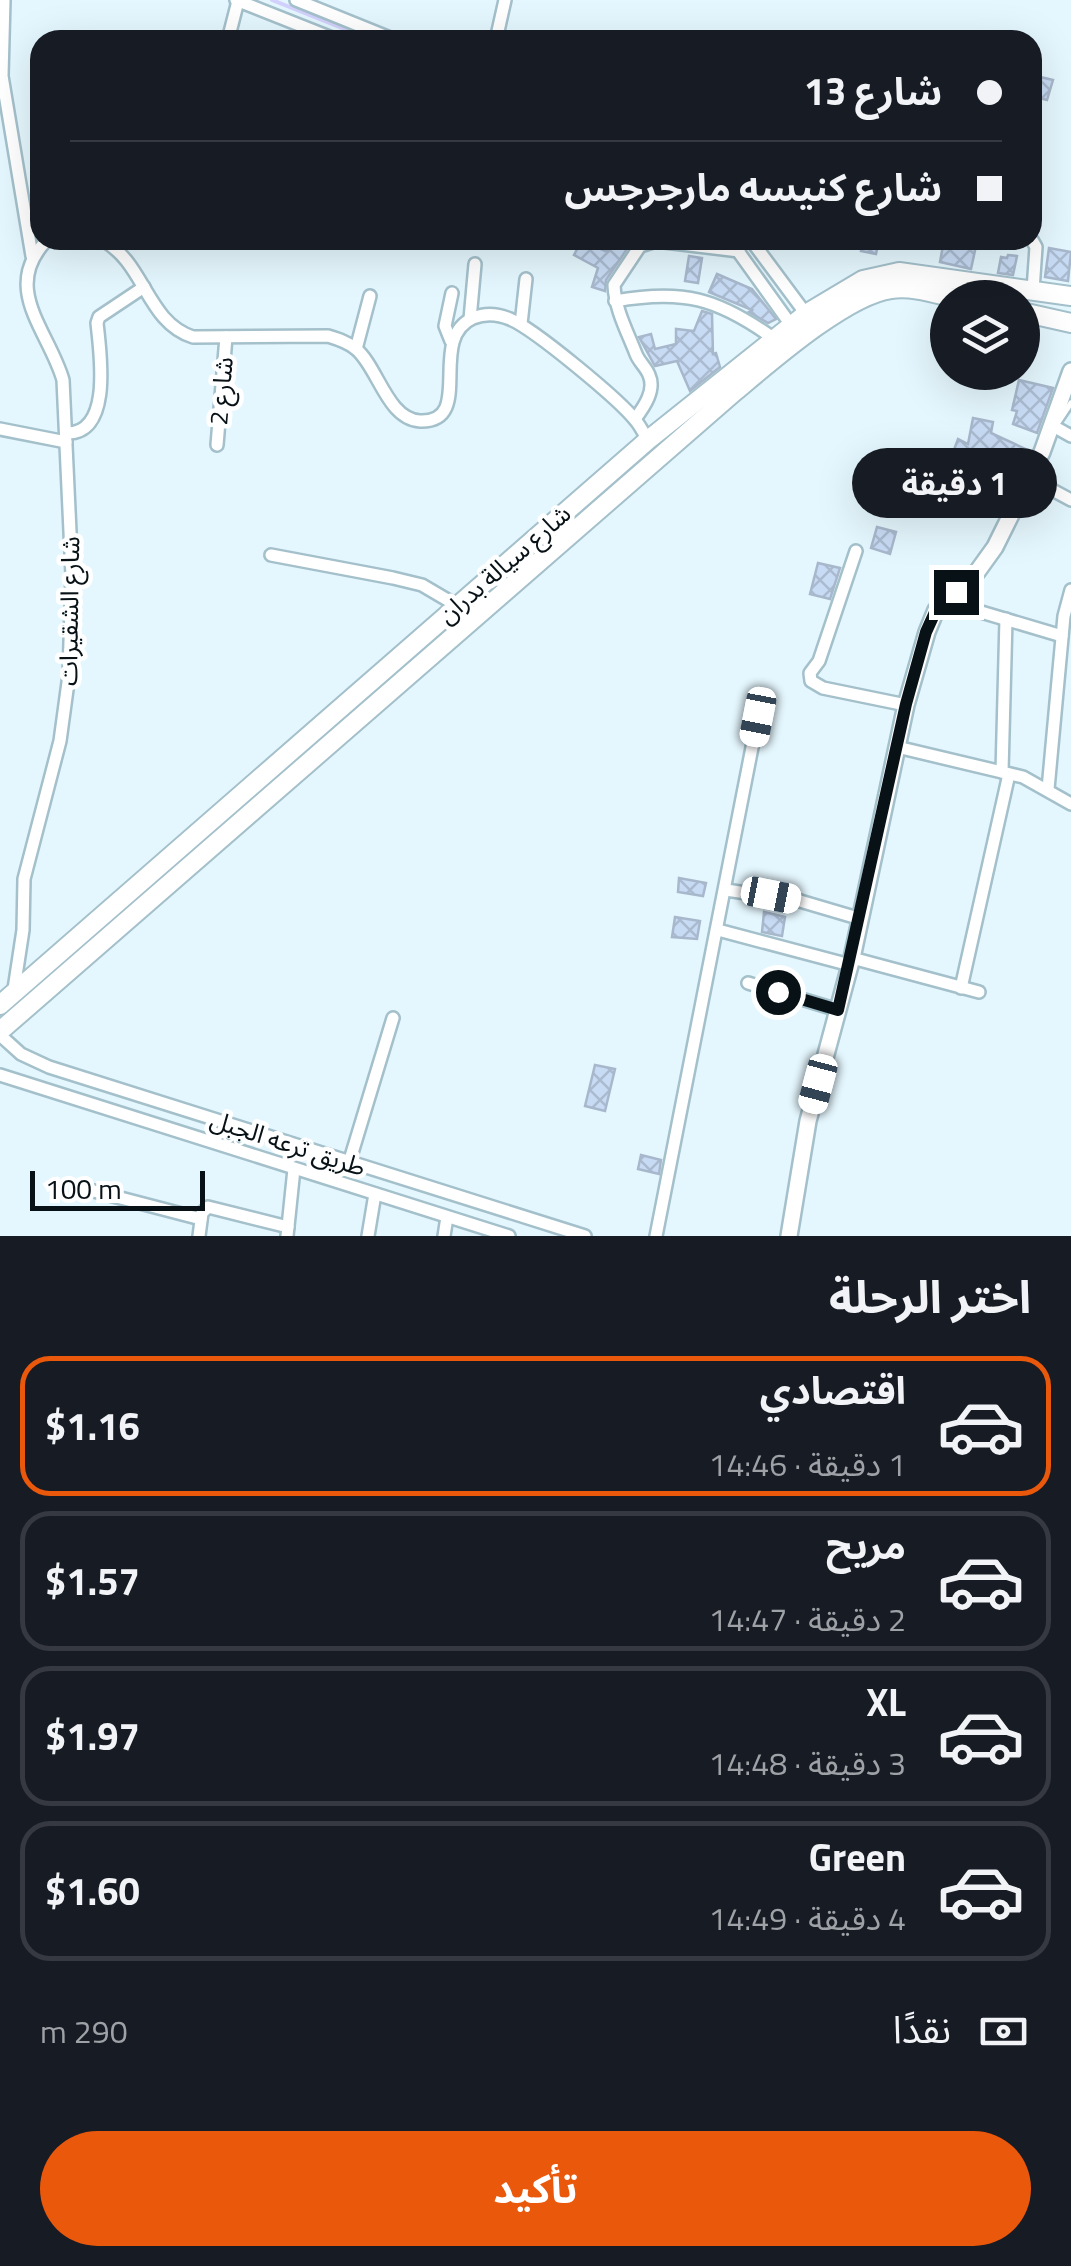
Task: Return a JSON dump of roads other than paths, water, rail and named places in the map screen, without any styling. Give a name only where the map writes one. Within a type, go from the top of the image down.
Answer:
[{"type":"main road","name":"شارع سيالة بدران","points":[[7,999],[419,636],[773,338],[863,280],[899,272],[959,280]]},
{"type":"main road","name":"شارع سيالة بدران","points":[[0,1033],[762,368],[870,294],[903,288],[930,293]]},
{"type":"main road","name":"شارع سيالة بدران","points":[[1040,291],[1071,296]]},
{"type":"main road","points":[[1040,316],[1071,322]]},
{"type":"main road","points":[[419,636],[438,648]]},
{"type":"street","name":"شارع الشقيرات","points":[[4,0],[2,76],[30,244]]},
{"type":"street","points":[[230,30],[237,0],[295,30]]},
{"type":"street","points":[[296,0],[370,30]]},
{"type":"street","points":[[498,30],[506,0]]},
{"type":"street","name":"شارع الشقيرات","points":[[7,999],[22,944],[24,879],[60,741],[68,692],[72,576],[64,394],[59,366],[36,328],[24,296],[31,250]]},
{"type":"street","points":[[32,256],[38,250]]},
{"type":"street","points":[[115,250],[167,324],[179,332],[193,337],[328,336],[356,349],[396,408],[418,421],[431,420],[450,402],[450,341],[445,326],[452,293]]},
{"type":"street","points":[[635,419],[650,392],[650,376],[638,360],[615,301],[614,284],[637,250]]},
{"type":"street","points":[[737,250],[798,320]]},
{"type":"street","points":[[757,250],[798,320]]},
{"type":"street","points":[[1034,280],[1036,250]]},
{"type":"street","points":[[470,319],[475,264]]},
{"type":"street","points":[[521,324],[526,279]]},
{"type":"street","points":[[0,428],[66,438],[88,425],[98,400],[102,370],[99,317],[144,288]]},
{"type":"street","points":[[356,349],[370,296]]},
{"type":"street","points":[[615,301],[646,296],[694,298],[740,314],[773,338]]},
{"type":"street","points":[[450,341],[470,319],[496,315],[521,324],[635,419],[648,440]]},
{"type":"street","name":"شارع 2","points":[[217,445],[226,336]]},
{"type":"street","points":[[789,1236],[801,1150],[851,962],[906,704],[930,620],[987,560],[1030,478],[1071,371]]},
{"type":"street","points":[[1053,426],[1071,436]]},
{"type":"street","points":[[1030,478],[1071,500]]},
{"type":"street","points":[[856,551],[819,661],[810,673],[811,681],[824,688],[906,704]]},
{"type":"street","points":[[270,555],[422,585],[456,605]]},
{"type":"street","points":[[1048,789],[1062,636],[1071,590]]},
{"type":"street","points":[[944,602],[1062,636]]},
{"type":"street","points":[[961,988],[1006,773],[1006,620]]},
{"type":"street","points":[[656,1236],[758,717]]},
{"type":"street","points":[[897,747],[1006,773],[1048,789],[1071,804]]},
{"type":"street","points":[[726,890],[800,900],[860,918]]},
{"type":"street","points":[[718,930],[980,992]]},
{"type":"street","points":[[748,983],[838,1010]]},
{"type":"street","points":[[349,1163],[393,1018]]},
{"type":"street","name":"طريق ترعه الجبل","points":[[0,1033],[35,1062],[584,1236]]},
{"type":"street","name":"طريق ترعه الجبل","points":[[0,1075],[506,1236]]},
{"type":"street","points":[[199,1236],[203,1210],[211,1207],[287,1231],[294,1169]]},
{"type":"street","points":[[86,1188],[201,1219]]},
{"type":"street","points":[[368,1236],[374,1194]]},
{"type":"street","points":[[444,1236],[462,1199]]},
{"type":"lane","points":[[1053,426],[1071,403]]},
{"type":"waterway","points":[[272,0],[347,30]]}]
